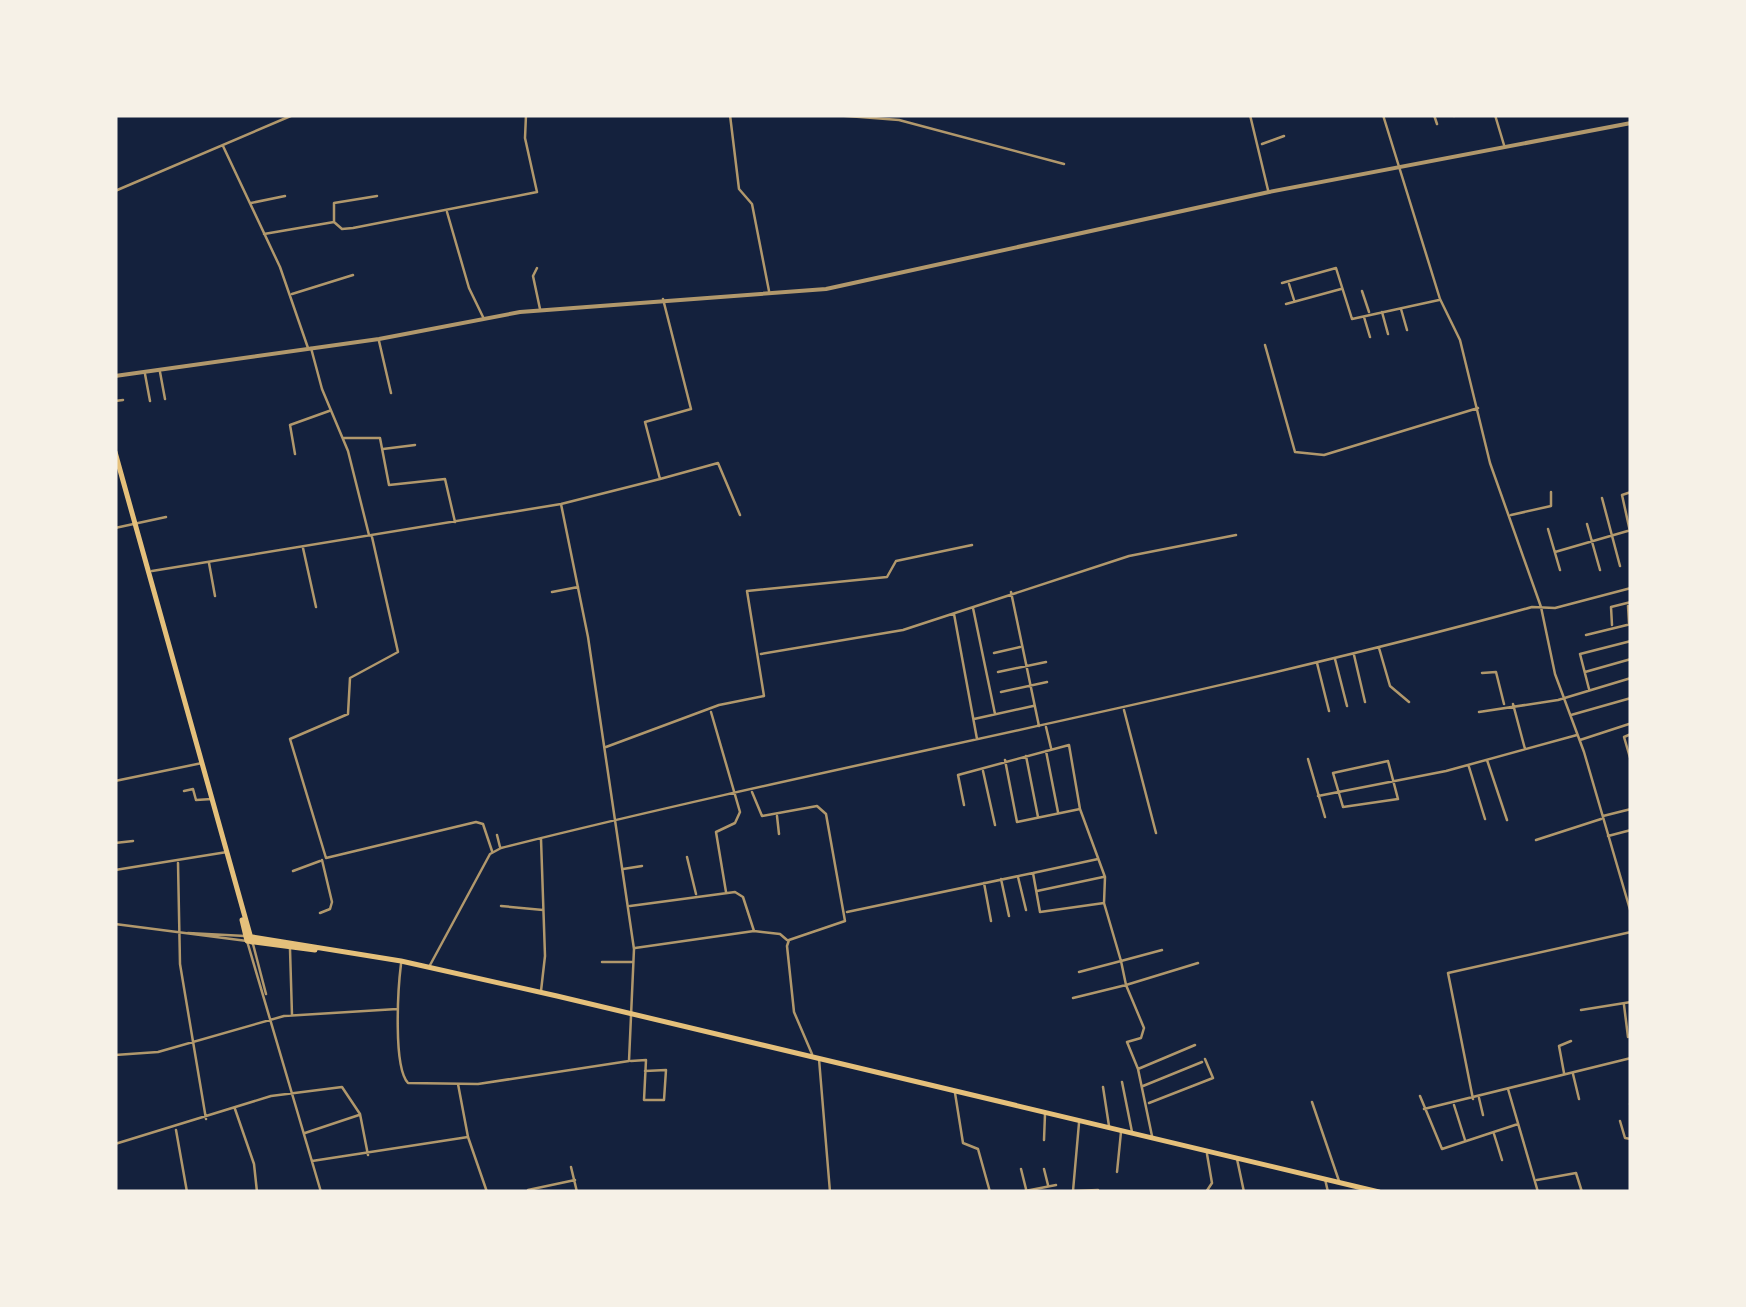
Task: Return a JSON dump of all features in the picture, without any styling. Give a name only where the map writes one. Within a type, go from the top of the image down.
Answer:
[{"type":"main road","points":[[115,452],[249,938]]},
{"type":"main road","points":[[249,938],[290,948],[322,949]]},
{"type":"main road","points":[[249,938],[401,961],[541,992],[1378,1192]]},
{"type":"street","points":[[115,192],[294,115]]},
{"type":"street","points":[[264,234],[334,222],[346,229],[538,191],[525,138],[526,115]]},
{"type":"street","points":[[730,115],[738,185],[752,204],[769,292]]},
{"type":"street","points":[[834,115],[899,120],[1064,164]]},
{"type":"street","points":[[1250,115],[1261,145],[1268,192]]},
{"type":"street","points":[[1383,115],[1440,300],[1460,340],[1490,464],[1541,607],[1631,913]]},
{"type":"street","points":[[1434,115],[1437,124]]},
{"type":"street","points":[[1495,115],[1504,145]]},
{"type":"street","points":[[115,376],[378,339],[540,310],[871,280],[977,252],[1268,192],[1631,124]]},
{"type":"street","points":[[1261,145],[1284,136]]},
{"type":"street","points":[[224,146],[291,295],[343,438],[395,631],[397,654],[365,667],[346,683],[348,714],[291,738],[332,902],[330,909],[320,912]]},
{"type":"street","points":[[249,204],[285,196]]},
{"type":"street","points":[[334,222],[334,203],[377,196]]},
{"type":"street","points":[[446,210],[469,288],[483,318]]},
{"type":"street","points":[[537,268],[533,276],[540,310]]},
{"type":"street","points":[[1282,283],[1336,268],[1352,319],[1440,300]]},
{"type":"street","points":[[291,295],[353,275]]},
{"type":"street","points":[[1288,281],[1294,302]]},
{"type":"street","points":[[1286,304],[1343,289]]},
{"type":"street","points":[[1362,290],[1370,338]]},
{"type":"street","points":[[660,479],[644,422],[691,409],[663,299]]},
{"type":"street","points":[[1401,307],[1407,330]]},
{"type":"street","points":[[1382,311],[1388,334]]},
{"type":"street","points":[[378,339],[391,393]]},
{"type":"street","points":[[1266,345],[1295,452],[1311,450],[1324,455],[1479,408]]},
{"type":"street","points":[[160,370],[166,399]]},
{"type":"street","points":[[144,372],[150,402]]},
{"type":"street","points":[[115,401],[123,400]]},
{"type":"street","points":[[295,454],[290,425],[331,411]]},
{"type":"street","points":[[343,438],[376,436],[389,485],[446,479],[455,522]]},
{"type":"street","points":[[382,450],[415,445]]},
{"type":"street","points":[[151,572],[561,504],[718,463],[740,514]]},
{"type":"street","points":[[1510,515],[1551,506],[1551,492]]},
{"type":"street","points":[[1555,552],[1631,532],[1622,496],[1631,492]]},
{"type":"street","points":[[1602,498],[1620,566]]},
{"type":"street","points":[[561,504],[580,587],[634,948],[629,1061]]},
{"type":"street","points":[[115,528],[166,517]]},
{"type":"street","points":[[1587,524],[1600,570]]},
{"type":"street","points":[[1548,530],[1560,570]]},
{"type":"street","points":[[759,654],[902,630],[1129,556],[1236,534]]},
{"type":"street","points":[[604,747],[764,696],[747,591],[888,578],[896,562],[972,545]]},
{"type":"street","points":[[302,546],[316,607]]},
{"type":"street","points":[[208,562],[215,596]]},
{"type":"street","points":[[552,592],[580,587]]},
{"type":"street","points":[[428,967],[492,851],[501,848],[874,760],[1039,728],[1631,588]]},
{"type":"street","points":[[1012,592],[1039,728]]},
{"type":"street","points":[[1586,635],[1630,624],[1629,603],[1611,608],[1612,628]]},
{"type":"street","points":[[972,606],[996,714]]},
{"type":"street","points":[[954,614],[978,740]]},
{"type":"street","points":[[1590,692],[1581,654],[1631,641]]},
{"type":"street","points":[[994,653],[1022,647]]},
{"type":"street","points":[[1378,647],[1390,686],[1409,702]]},
{"type":"street","points":[[1353,653],[1365,702]]},
{"type":"street","points":[[1335,658],[1347,706]]},
{"type":"street","points":[[1584,672],[1631,660]]},
{"type":"street","points":[[998,672],[1046,662]]},
{"type":"street","points":[[1317,662],[1329,711]]},
{"type":"street","points":[[1482,673],[1496,672],[1505,706]]},
{"type":"street","points":[[1479,712],[1565,698],[1631,678]]},
{"type":"street","points":[[1001,692],[1048,682]]},
{"type":"street","points":[[1571,714],[1631,698]]},
{"type":"street","points":[[1512,704],[1526,751]]},
{"type":"street","points":[[974,720],[1034,706]]},
{"type":"street","points":[[1124,708],[1156,833]]},
{"type":"street","points":[[710,711],[740,816],[716,832],[726,892]]},
{"type":"street","points":[[1318,796],[1388,780],[1395,783],[1630,724]]},
{"type":"street","points":[[1046,726],[1059,814]]},
{"type":"street","points":[[1631,734],[1624,737],[1631,761]]},
{"type":"street","points":[[964,805],[958,775],[1069,746],[1080,809],[1105,877],[1104,903],[1126,985],[1144,1028],[1140,1038],[1127,1042],[1143,1086],[1152,1138]]},
{"type":"street","points":[[1026,755],[1038,818]]},
{"type":"street","points":[[1308,759],[1325,817]]},
{"type":"street","points":[[1004,760],[1017,822],[1080,809]]},
{"type":"street","points":[[1386,760],[1395,783],[1397,800],[1346,808],[1334,773],[1386,760]]},
{"type":"street","points":[[1486,760],[1506,820]]},
{"type":"street","points":[[115,781],[203,762]]},
{"type":"street","points":[[1468,765],[1485,820]]},
{"type":"street","points":[[983,770],[995,825]]},
{"type":"street","points":[[184,791],[193,790],[198,800],[213,799]]},
{"type":"street","points":[[752,791],[761,815],[814,806],[824,810],[845,912],[841,924],[788,941]]},
{"type":"street","points":[[1536,840],[1631,809]]},
{"type":"street","points":[[776,814],[779,834]]},
{"type":"street","points":[[294,871],[324,859],[476,822],[483,824],[492,851]]},
{"type":"street","points":[[1606,837],[1631,830]]},
{"type":"street","points":[[497,835],[501,848]]},
{"type":"street","points":[[541,838],[541,992]]},
{"type":"street","points":[[115,844],[133,841]]},
{"type":"street","points":[[115,870],[228,852]]},
{"type":"street","points":[[688,857],[697,896]]},
{"type":"street","points":[[845,912],[1099,859]]},
{"type":"street","points":[[178,863],[178,932],[191,1042],[206,1120]]},
{"type":"street","points":[[622,869],[642,866]]},
{"type":"street","points":[[1033,873],[1040,912],[1104,903]]},
{"type":"street","points":[[1018,876],[1026,910]]},
{"type":"street","points":[[1036,891],[1105,877]]},
{"type":"street","points":[[1000,880],[1010,916]]},
{"type":"street","points":[[982,883],[992,921]]},
{"type":"street","points":[[628,907],[726,892],[743,897],[754,931]]},
{"type":"street","points":[[501,906],[544,910]]},
{"type":"street","points":[[115,924],[249,938],[321,1192]]},
{"type":"street","points":[[634,948],[754,931],[780,934],[788,941],[794,1012],[816,1056],[830,1192]]},
{"type":"street","points":[[1473,1098],[1448,972],[1631,932]]},
{"type":"street","points":[[290,948],[292,1016]]},
{"type":"street","points":[[1079,972],[1162,950]]},
{"type":"street","points":[[401,961],[398,1009],[405,1081],[458,1084],[646,1060],[645,1070],[644,1100],[664,1100],[666,1070],[645,1070]]},
{"type":"street","points":[[602,962],[634,962]]},
{"type":"street","points":[[1073,998],[1198,963]]},
{"type":"street","points":[[1581,1010],[1631,1002]]},
{"type":"street","points":[[1624,1004],[1628,1037]]},
{"type":"street","points":[[115,1055],[151,1053],[272,1019],[398,1009]]},
{"type":"street","points":[[1564,1074],[1559,1046],[1572,1041]]},
{"type":"street","points":[[1138,1069],[1195,1045]]},
{"type":"street","points":[[1424,1109],[1631,1058]]},
{"type":"street","points":[[1143,1086],[1203,1061],[1213,1078],[1147,1104]]},
{"type":"street","points":[[1573,1072],[1579,1098]]},
{"type":"street","points":[[1122,1082],[1132,1133]]},
{"type":"street","points":[[458,1084],[468,1138],[487,1192]]},
{"type":"street","points":[[1104,1086],[1109,1128]]},
{"type":"street","points":[[115,1144],[292,1093],[345,1088],[360,1114],[368,1155]]},
{"type":"street","points":[[1508,1089],[1538,1192]]},
{"type":"street","points":[[954,1090],[963,1144],[977,1147],[990,1192]]},
{"type":"street","points":[[1420,1096],[1441,1149],[1518,1124]]},
{"type":"street","points":[[1478,1097],[1483,1115]]},
{"type":"street","points":[[1312,1102],[1339,1182]]},
{"type":"street","points":[[1454,1104],[1466,1142]]},
{"type":"street","points":[[235,1109],[254,1164],[257,1192]]},
{"type":"street","points":[[1044,1113],[1044,1140]]},
{"type":"street","points":[[304,1134],[360,1114]]},
{"type":"street","points":[[1079,1121],[1074,1191],[1098,1190]]},
{"type":"street","points":[[1620,1121],[1625,1138],[1631,1139]]},
{"type":"street","points":[[176,1128],[187,1192]]},
{"type":"street","points":[[1117,1172],[1121,1130]]},
{"type":"street","points":[[1493,1133],[1502,1160]]},
{"type":"street","points":[[312,1162],[468,1138]]},
{"type":"street","points":[[1206,1192],[1212,1183],[1207,1153]]},
{"type":"street","points":[[1237,1158],[1244,1192]]},
{"type":"street","points":[[572,1167],[577,1192]]},
{"type":"street","points":[[1021,1169],[1026,1190]]},
{"type":"street","points":[[1044,1169],[1048,1186]]},
{"type":"street","points":[[1536,1180],[1576,1173],[1582,1192]]},
{"type":"street","points":[[1325,1178],[1328,1192]]},
{"type":"street","points":[[528,1190],[574,1180]]},
{"type":"street","points":[[1020,1192],[1056,1185]]},
{"type":"street","points":[[205,1192],[229,1192]]}]
